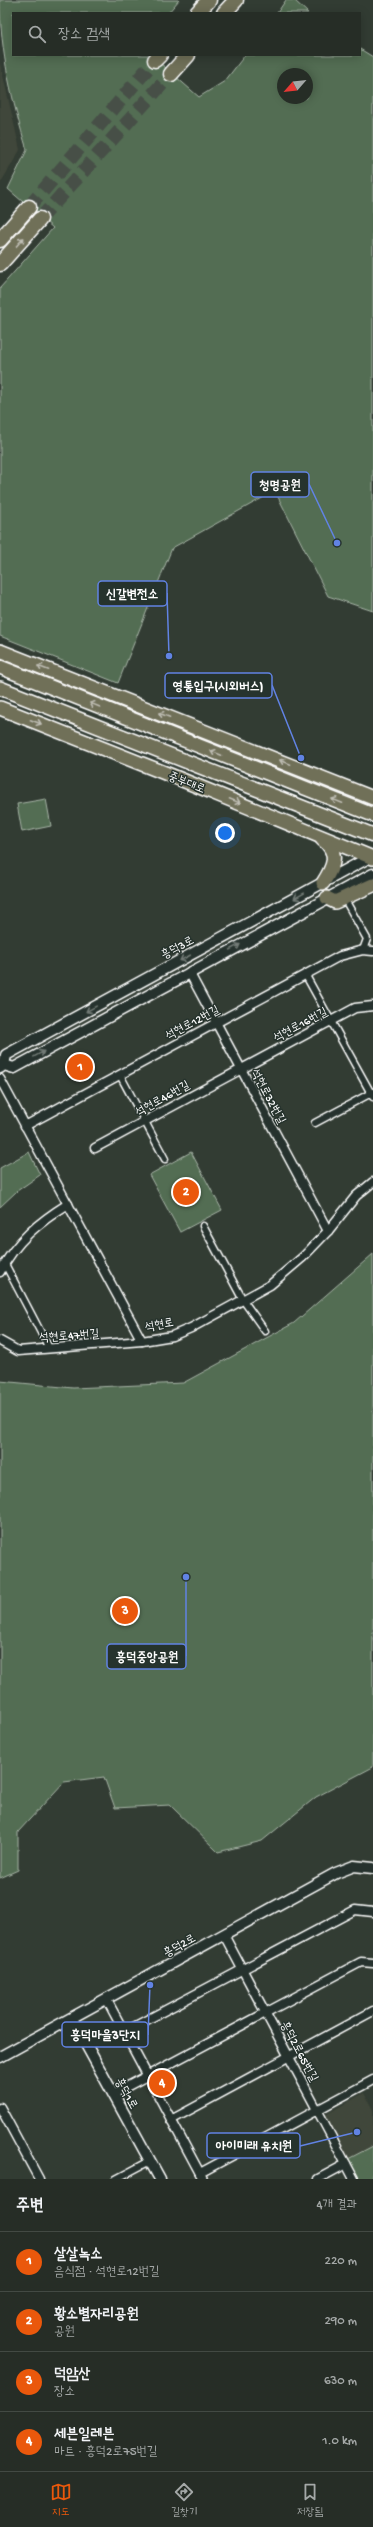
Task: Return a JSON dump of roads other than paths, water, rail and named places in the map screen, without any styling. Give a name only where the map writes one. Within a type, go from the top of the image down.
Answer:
[{"type":"highway","points":[[198,12],[209,0]]},
{"type":"highway","points":[[225,12],[236,0]]},
{"type":"highway","points":[[171,74],[187,56]]},
{"type":"highway","points":[[0,240],[29,207]]},
{"type":"highway","points":[[0,264],[40,220]]},
{"type":"main road","points":[[0,651],[346,786],[373,798]]},
{"type":"main road","points":[[0,667],[373,815]]},
{"type":"main road","points":[[0,688],[373,835]]},
{"type":"main road","name":"중부대로","points":[[0,708],[317,836],[372,856]]},
{"type":"main road","points":[[346,786],[373,794]]},
{"type":"main road","points":[[317,836],[329,845],[334,854],[332,869],[323,883]]},
{"type":"main road","points":[[327,898],[335,902],[373,885]]},
{"type":"street","name":"흥덕3로","points":[[372,856],[6,1055],[2,1067],[14,1068],[189,972],[373,874]]},
{"type":"street","points":[[344,897],[367,939],[363,950]]},
{"type":"street","name":"석현로12번길","points":[[25,1126],[340,956],[363,950],[373,951]]},
{"type":"street","name":"석현로32번길","points":[[189,972],[328,1231]]},
{"type":"street","points":[[305,974],[372,1094],[316,1123]]},
{"type":"street","name":"석현로16번길","points":[[241,1069],[355,1008],[373,1006]]},
{"type":"street","name":"석현로46번길","points":[[95,1148],[241,1069]]},
{"type":"street","points":[[120,1075],[165,1159]]},
{"type":"street","name":"석현로","points":[[0,1079],[142,1341],[172,1336],[270,1285],[303,1257],[328,1231],[356,1196],[373,1182]]},
{"type":"street","points":[[0,1272],[18,1243],[31,1230],[68,1204]]},
{"type":"street","points":[[203,1226],[243,1300],[265,1332]]},
{"type":"street","points":[[5,1264],[49,1348]]},
{"type":"street","name":"석현로47번길","points":[[0,1341],[18,1351],[142,1341]]},
{"type":"street","name":"흥덕2로","points":[[0,2057],[107,2000],[336,1873],[354,1866],[373,1868]]},
{"type":"street","points":[[124,2032],[355,1910],[373,1912]]},
{"type":"street","name":"흥덕2로65번길","points":[[224,1935],[354,2179]]},
{"type":"street","points":[[113,2094],[361,1962],[373,1963]]},
{"type":"street","points":[[107,2000],[202,2176],[373,2080]]},
{"type":"street","points":[[171,2120],[373,2011]]},
{"type":"street","name":"흥덕1로","points":[[72,2019],[160,2179]]},
{"type":"street","points":[[0,2107],[39,2179]]},
{"type":"street","points":[[116,2179],[150,2161]]},
{"type":"street","points":[[318,2179],[346,2164]]},
{"type":"tunnel","points":[[29,207],[155,60]]},
{"type":"tunnel","points":[[40,219],[171,74]]},
{"type":"place","name":"청명공원","points":[[337,543]]},
{"type":"place","name":"신갈변전소","points":[[169,656]]},
{"type":"place","name":"영통입구(시외버스)","points":[[301,758]]},
{"type":"place","name":"살살녹소","points":[[80,1067]]},
{"type":"place","name":"황소별자리공원","points":[[186,1192]]},
{"type":"place","name":"흥덕중앙공원","points":[[186,1577]]},
{"type":"place","name":"덕암산","points":[[125,1611]]},
{"type":"place","name":"흥덕마을3단지","points":[[150,1985]]},
{"type":"place","name":"세븐일레븐","points":[[162,2083]]},
{"type":"place","name":"아이미래 유치원","points":[[357,2132]]}]
